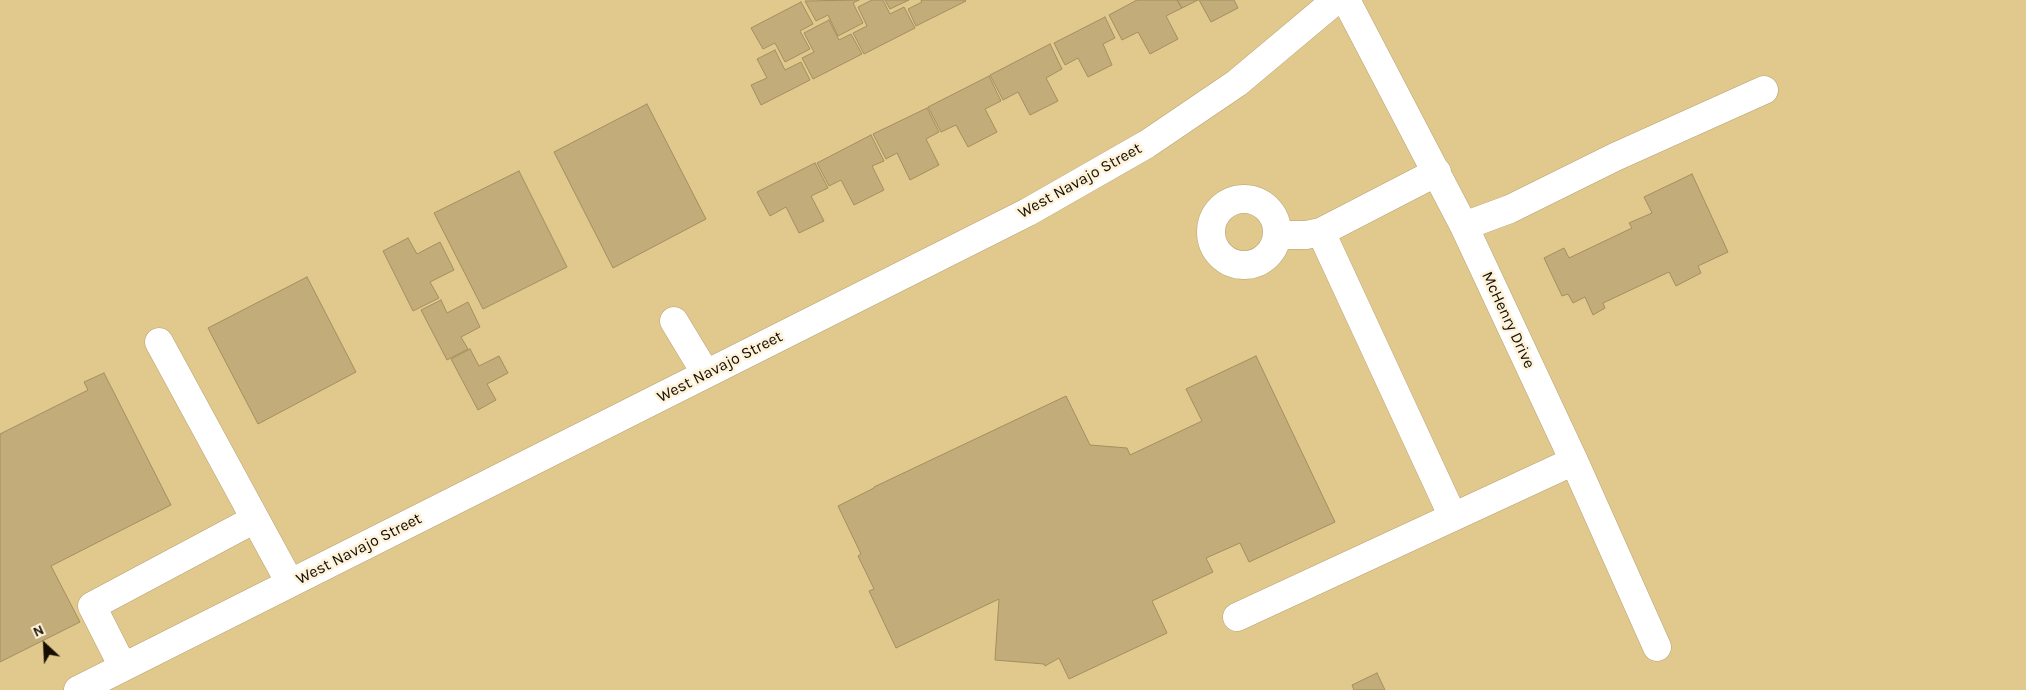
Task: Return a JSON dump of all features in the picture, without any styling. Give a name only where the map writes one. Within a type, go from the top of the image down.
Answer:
[{"type":"street","name":"West Navajo Street","points":[[78,690],[1028,212],[1147,144],[1237,83],[1336,0]]},
{"type":"street","name":"McHenry Drive","points":[[1346,0],[1464,226],[1574,461],[1657,647]]},
{"type":"street","points":[[1464,226],[1510,209],[1614,157],[1764,90]]},
{"type":"street","points":[[1277,235],[1306,235],[1321,232],[1437,172]]},
{"type":"street","points":[[1321,232],[1453,517]]},
{"type":"street","points":[[674,321],[706,374]]},
{"type":"street","points":[[159,342],[290,583]]},
{"type":"street","points":[[1237,617],[1574,461]]},
{"type":"street","points":[[124,667],[92,606],[255,519]]},
{"type":"shaded area","points":[[0,0],[2026,0],[2026,690],[0,690]]},
{"type":"building","points":[[859,0],[853,3],[863,23],[838,36],[828,15],[816,21],[805,1]]},
{"type":"building","points":[[872,0],[883,0],[890,14],[904,7],[915,28],[864,54],[853,33],[867,26],[858,7]]},
{"type":"building","points":[[885,0],[909,0],[890,9]]},
{"type":"building","points":[[921,0],[966,1],[916,26],[908,9],[922,2]]},
{"type":"building","points":[[1137,0],[1177,0],[1182,8],[1166,16],[1178,39],[1150,54],[1138,32],[1122,40],[1109,15]]},
{"type":"building","points":[[1177,0],[1198,0],[1182,8]]},
{"type":"building","points":[[1199,0],[1234,0],[1238,8],[1211,22]]},
{"type":"building","points":[[801,2],[813,24],[800,31],[810,49],[785,62],[775,43],[763,49],[751,28]]},
{"type":"building","points":[[1105,17],[1115,38],[1103,44],[1112,65],[1088,77],[1078,58],[1065,65],[1054,43]]},
{"type":"building","points":[[829,20],[839,40],[851,34],[862,54],[813,79],[802,58],[814,52],[804,33]]},
{"type":"building","points":[[1050,44],[1062,69],[1046,78],[1058,101],[1030,115],[1018,92],[1003,100],[990,75]]},
{"type":"building","points":[[775,50],[785,70],[801,62],[810,80],[761,105],[751,85],[767,78],[757,59]]},
{"type":"building","points":[[989,76],[1001,101],[985,109],[997,132],[968,147],[956,125],[941,132],[928,107]]},
{"type":"building","points":[[647,104],[706,219],[613,268],[554,152]]},
{"type":"building","points":[[927,108],[939,132],[926,139],[939,165],[910,180],[897,153],[886,159],[873,134]]},
{"type":"building","points":[[871,135],[884,161],[872,166],[884,190],[854,205],[841,180],[829,186],[817,163]]},
{"type":"building","points":[[815,163],[828,188],[811,196],[824,221],[799,233],[786,207],[770,216],[757,192]]},
{"type":"building","points":[[519,171],[567,267],[483,309],[434,213]]},
{"type":"building","points":[[1692,174],[1728,252],[1698,266],[1701,273],[1676,286],[1669,272],[1603,303],[1605,308],[1593,315],[1585,297],[1573,303],[1568,294],[1562,296],[1544,258],[1564,248],[1569,258],[1632,228],[1629,223],[1652,213],[1644,197]]},
{"type":"building","points":[[408,238],[417,254],[440,242],[454,270],[430,282],[439,298],[413,311],[383,251]]},
{"type":"building","points":[[307,277],[356,372],[258,424],[208,328]]},
{"type":"building","points":[[441,300],[447,313],[468,302],[480,327],[461,337],[468,349],[447,360],[421,310]]},
{"type":"building","points":[[470,349],[479,366],[499,356],[508,373],[487,384],[496,400],[478,410],[451,359]]},
{"type":"building","points":[[1256,356],[1335,522],[1249,562],[1240,543],[1206,558],[1213,572],[1152,601],[1167,633],[1069,679],[1059,658],[1045,666],[1044,664],[995,660],[999,599],[896,648],[869,591],[874,589],[858,556],[861,554],[838,506],[1066,396],[1090,445],[1127,448],[1130,455],[1202,421],[1186,389]]},
{"type":"building","points":[[104,373],[171,505],[51,566],[80,622],[0,662],[0,434],[88,390],[84,382]]},
{"type":"building","points":[[1377,673],[1385,690],[1354,690],[1352,685]]}]
